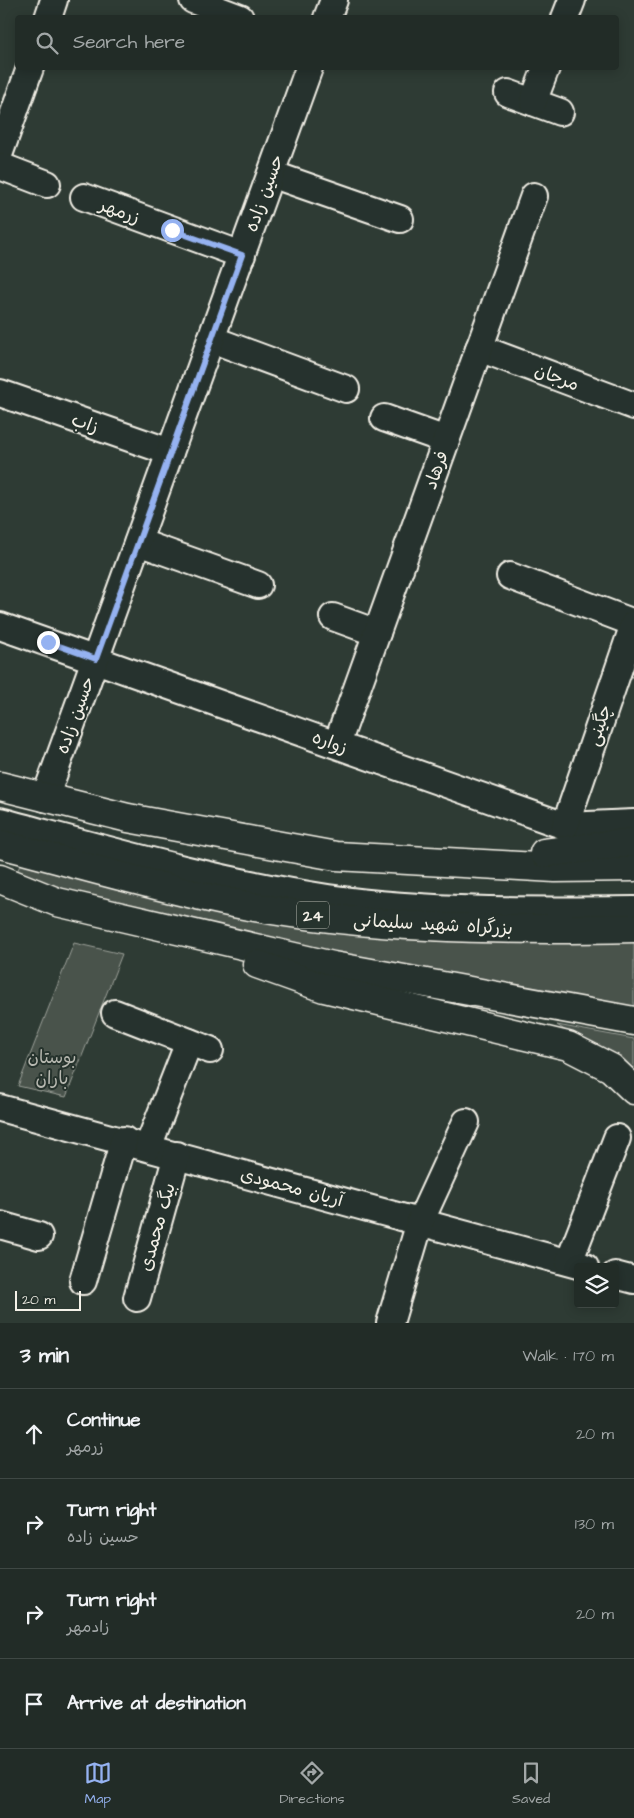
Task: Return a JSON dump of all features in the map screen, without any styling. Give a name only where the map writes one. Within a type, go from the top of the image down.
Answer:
[{"type":"highway","points":[[0,786],[128,818],[336,856],[454,864],[555,868],[634,867]]},
{"type":"highway","points":[[454,864],[634,842]]},
{"type":"highway","name":"بزرگراه شهید سلیمانی","points":[[0,844],[224,901],[338,919],[498,929],[634,928]]},
{"type":"highway","points":[[0,879],[57,902],[333,966],[634,1021]]},
{"type":"highway","points":[[121,916],[324,988],[568,1046],[611,1068],[634,1090]]},
{"type":"street","points":[[49,15],[54,0]]},
{"type":"street","points":[[192,0],[232,15]]},
{"type":"street","points":[[328,15],[334,0]]},
{"type":"street","points":[[566,15],[572,0]]},
{"type":"street","points":[[0,152],[29,70]]},
{"type":"street","name":"حسین زاده","points":[[45,798],[308,70]]},
{"type":"street","points":[[533,102],[545,70]]},
{"type":"street","points":[[508,93],[560,112]]},
{"type":"street","points":[[0,166],[47,184]]},
{"type":"street","points":[[271,174],[400,219]]},
{"type":"street","name":"فرهاد","points":[[337,744],[534,196]]},
{"type":"street","name":"زرمهر","points":[[84,197],[242,255]]},
{"type":"street","points":[[211,339],[346,389]]},
{"type":"street","name":"مرجان","points":[[479,348],[634,406]]},
{"type":"street","name":"زاب","points":[[0,393],[170,452]]},
{"type":"street","points":[[384,418],[446,440]]},
{"type":"street","points":[[138,542],[258,585]]},
{"type":"street","points":[[510,576],[634,624]]},
{"type":"street","points":[[333,617],[377,633]]},
{"type":"street","name":"چگینی","points":[[565,826],[634,624]]},
{"type":"street","name":"زواره","points":[[0,626],[565,826]]},
{"type":"street","points":[[0,809],[123,843],[261,875],[403,893],[500,897],[634,895]]},
{"type":"street","points":[[0,821],[190,872],[328,898],[464,910],[634,910]]},
{"type":"street","points":[[565,826],[634,823]]},
{"type":"street","points":[[83,1281],[136,1144],[199,1046],[115,1014]]},
{"type":"street","name":"آریان محمودی","points":[[0,1108],[574,1264]]},
{"type":"street","points":[[390,1323],[420,1222],[466,1122]]},
{"type":"street","points":[[578,1263],[617,1138]]},
{"type":"street","name":"بیگ محمدی","points":[[137,1298],[177,1155]]},
{"type":"street","points":[[0,1225],[39,1236]]},
{"type":"street","points":[[619,1276],[634,1280]]},
{"type":"green space","points":[[21,863],[634,940],[634,1007],[323,950],[168,916],[92,897],[16,874]]},
{"type":"green space","name":"بوستان باران","points":[[74,943],[122,954],[66,1097],[18,1086]]},
{"type":"green space","points":[[557,1025],[634,1039],[634,1076]]},
{"type":"route","points":[[48,642],[96,659],[242,255],[172,230]]}]
